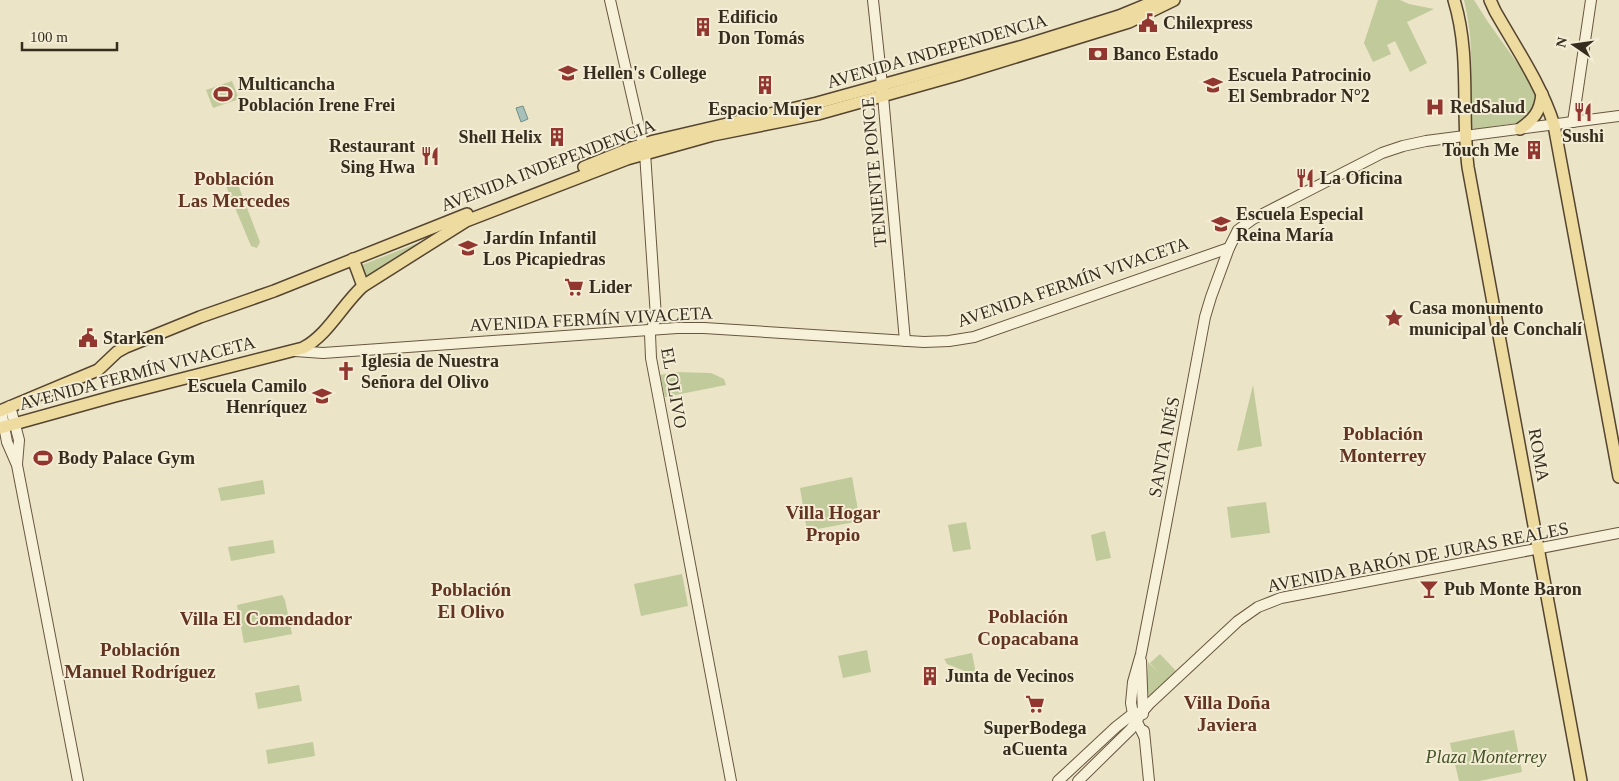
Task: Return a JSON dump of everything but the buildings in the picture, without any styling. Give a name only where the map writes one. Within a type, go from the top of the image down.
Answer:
[{"type":"main road","name":"AVENIDA INDEPENDENCIA","points":[[883,91],[1120,16],[1158,0]]},
{"type":"main road","name":"AVENIDA INDEPENDENCIA","points":[[4,409],[98,370],[117,352],[126,347],[200,317],[274,291],[353,259],[644,149],[817,103],[883,91],[1129,22],[1174,0]]},
{"type":"main road","name":"ROMA","points":[[1454,0],[1464,55],[1465,136],[1471,185],[1581,781]]},
{"type":"main road","points":[[1490,0],[1534,78],[1554,125],[1619,477]]},
{"type":"main road","points":[[1520,129],[1535,116],[1542,94]]},
{"type":"main road","name":"AVENIDA INDEPENDENCIA","points":[[290,352],[308,345],[319,337],[363,286],[466,221],[620,162],[644,149]]},
{"type":"main road","points":[[353,259],[363,286]]},
{"type":"main road","name":"AVENIDA FERMÍN VIVACETA","points":[[6,427],[115,396],[290,352]]},
{"type":"street","name":"EL OLIVO","points":[[610,0],[644,149],[656,316],[651,330],[651,358],[731,781]]},
{"type":"street","name":"TENIENTE PONCE","points":[[873,0],[905,341]]},
{"type":"street","points":[[1573,122],[1591,0]]},
{"type":"street","points":[[1229,248],[1238,230],[1247,222],[1382,153],[1416,142],[1619,116]]},
{"type":"street","name":"AVENIDA FERMÍN VIVACETA","points":[[290,352],[323,353],[677,328],[938,342],[974,337],[1229,248]]},
{"type":"street","name":"SANTA INÉS","points":[[1149,781],[1144,736],[1131,703],[1134,674],[1140,655],[1205,317],[1229,248]]},
{"type":"street","points":[[4,409],[7,442],[17,466],[78,781]]},
{"type":"street","name":"AVENIDA BARÓN DE JURAS REALES","points":[[1078,781],[1120,740],[1137,716],[1238,622],[1266,604],[1281,598],[1539,550],[1619,533]]},
{"type":"street","name":"AVENIDA BARÓN DE JURAS REALES","points":[[1058,781],[1116,727],[1137,716]]},
{"type":"green space","points":[[1378,0],[1400,0],[1409,4],[1434,9],[1407,22],[1427,63],[1410,72],[1395,41],[1387,45],[1391,54],[1373,62],[1364,43]]},
{"type":"green space","points":[[1464,0],[1474,0],[1530,81],[1538,96],[1538,101],[1524,122],[1475,129],[1471,127],[1471,48]]},
{"type":"green space","name":"Multicancha Población Irene Frei","points":[[232,81],[239,99],[213,108],[206,90]]},
{"type":"green space","points":[[237,182],[260,242],[257,248],[251,246],[226,186]]},
{"type":"green space","points":[[433,237],[367,277],[363,271],[362,265]]},
{"type":"green space","points":[[676,372],[711,373],[724,379],[726,385],[665,397],[660,375]]},
{"type":"green space","points":[[1253,385],[1262,446],[1237,451]]},
{"type":"green space","points":[[852,477],[860,521],[807,531],[800,488]]},
{"type":"green space","points":[[263,480],[265,494],[221,501],[218,488]]},
{"type":"green space","points":[[1266,502],[1270,533],[1231,538],[1227,507]]},
{"type":"green space","points":[[966,522],[971,549],[953,552],[948,525]]},
{"type":"green space","points":[[1105,531],[1111,558],[1096,561],[1091,535]]},
{"type":"green space","points":[[273,540],[275,553],[231,561],[228,547]]},
{"type":"green space","points":[[682,574],[688,606],[641,616],[634,584]]},
{"type":"green space","points":[[282,595],[285,600],[292,634],[244,643],[237,605]]},
{"type":"green space","points":[[867,650],[871,672],[843,678],[838,656]]},
{"type":"green space","points":[[972,653],[976,674],[947,664],[944,659]]},
{"type":"green space","points":[[1160,654],[1176,671],[1151,695],[1146,695],[1148,662],[1158,672],[1150,663]]},
{"type":"green space","points":[[299,685],[302,701],[258,709],[255,693]]},
{"type":"green space","name":"Plaza Monterrey","points":[[1514,730],[1522,772],[1479,781],[1459,781],[1450,743]]},
{"type":"green space","points":[[313,742],[315,756],[268,764],[266,750]]},
{"type":"water","points":[[523,106],[528,119],[521,122],[516,108]]},
{"type":"place","name":"Chilexpress","points":[[1148,23]]},
{"type":"place","name":"Edificio Don Tomás","points":[[703,27]]},
{"type":"place","name":"Banco Estado","points":[[1098,54]]},
{"type":"place","name":"Hellen's College","points":[[568,73]]},
{"type":"place","name":"Espacio Mujer","points":[[765,85]]},
{"type":"place","name":"Escuela Patrocinio El Sembrador N°2","points":[[1213,85]]},
{"type":"place","name":"Multicancha Población Irene Frei","points":[[223,94]]},
{"type":"place","name":"RedSalud","points":[[1435,107]]},
{"type":"place","name":"Sushi","points":[[1583,112]]},
{"type":"place","name":"Shell Helix","points":[[557,137]]},
{"type":"place","name":"Touch Me","points":[[1534,150]]},
{"type":"place","name":"Restaurant Sing Hwa","points":[[430,156]]},
{"type":"place","name":"La Oficina","points":[[1305,178]]},
{"type":"place","name":"Escuela Especial Reina María","points":[[1221,224]]},
{"type":"place","name":"Jardín Infantil Los Picapiedras","points":[[468,248]]},
{"type":"place","name":"Lider","points":[[574,287]]},
{"type":"place","name":"Casa monumento municipal de Conchalí","points":[[1394,318]]},
{"type":"place","name":"Starken","points":[[88,338]]},
{"type":"place","name":"Iglesia de Nuestra Señora del Olivo","points":[[346,371]]},
{"type":"place","name":"Escuela Camilo Henríquez","points":[[322,396]]},
{"type":"place","name":"Body Palace Gym","points":[[43,458]]},
{"type":"place","name":"Pub Monte Baron","points":[[1429,589]]},
{"type":"place","name":"Junta de Vecinos","points":[[930,676]]},
{"type":"place","name":"SuperBodega aCuenta","points":[[1035,704]]},
{"type":"district","name":"Población Las Mercedes","points":[[234,189]]},
{"type":"district","name":"Población Monterrey","points":[[1383,444]]},
{"type":"district","name":"Villa Hogar Propio","points":[[833,523]]},
{"type":"district","name":"Población El Olivo","points":[[471,600]]},
{"type":"district","name":"Villa El Comendador","points":[[266,618]]},
{"type":"district","name":"Población Copacabana","points":[[1028,627]]},
{"type":"district","name":"Población Manuel Rodríguez","points":[[140,660]]},
{"type":"district","name":"Villa Doña Javiera","points":[[1227,713]]}]
